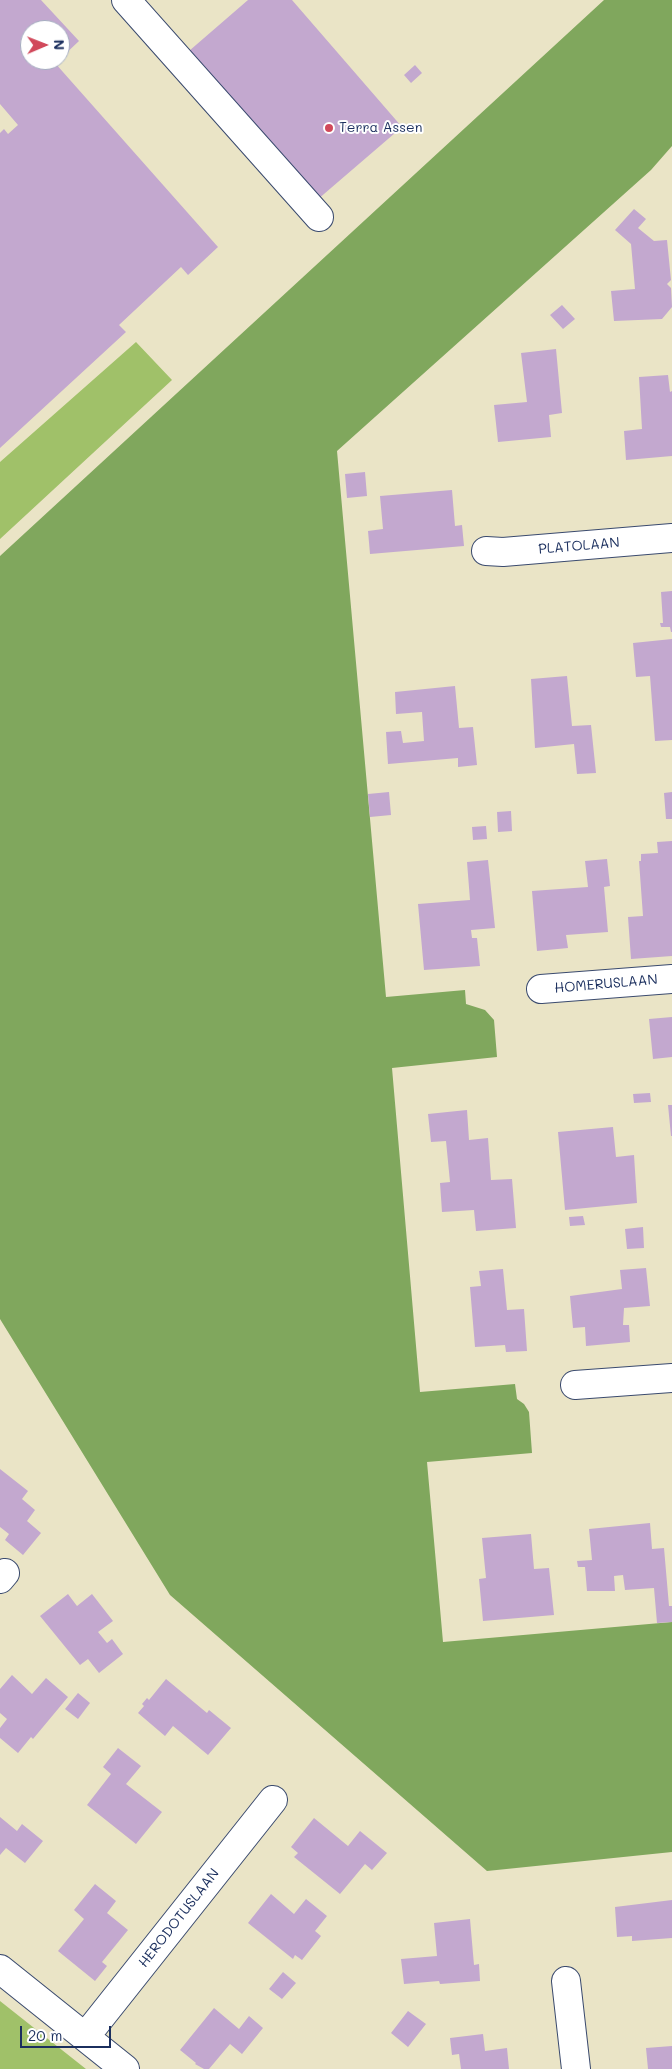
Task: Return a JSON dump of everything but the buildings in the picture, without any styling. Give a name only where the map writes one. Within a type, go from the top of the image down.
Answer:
[{"type":"street","points":[[126,0],[319,217]]},
{"type":"street","name":"PLATOLAAN","points":[[486,551],[503,552],[672,538]]},
{"type":"street","name":"HOMERUSLAAN","points":[[541,989],[672,978]]},
{"type":"street","points":[[575,1385],[672,1378]]},
{"type":"street","name":"HERODOTUSLAAN","points":[[85,2036],[273,1800]]},
{"type":"street","points":[[0,1969],[125,2069]]},
{"type":"street","points":[[566,1981],[576,2069]]},
{"type":"green space","points":[[604,0],[672,0],[672,146],[651,170],[337,451],[386,997],[465,990],[466,1004],[485,1010],[494,1020],[497,1057],[392,1068],[420,1392],[515,1384],[517,1399],[524,1404],[529,1412],[532,1453],[427,1462],[443,1642],[672,1622],[672,1852],[487,1871],[170,1595],[0,1319],[0,556]]},
{"type":"green space","points":[[136,342],[172,380],[0,539],[0,462]]},
{"type":"green space","points":[[0,2001],[86,2069],[0,2069]]},
{"type":"place","name":"Terra Assen","points":[[329,128]]}]
